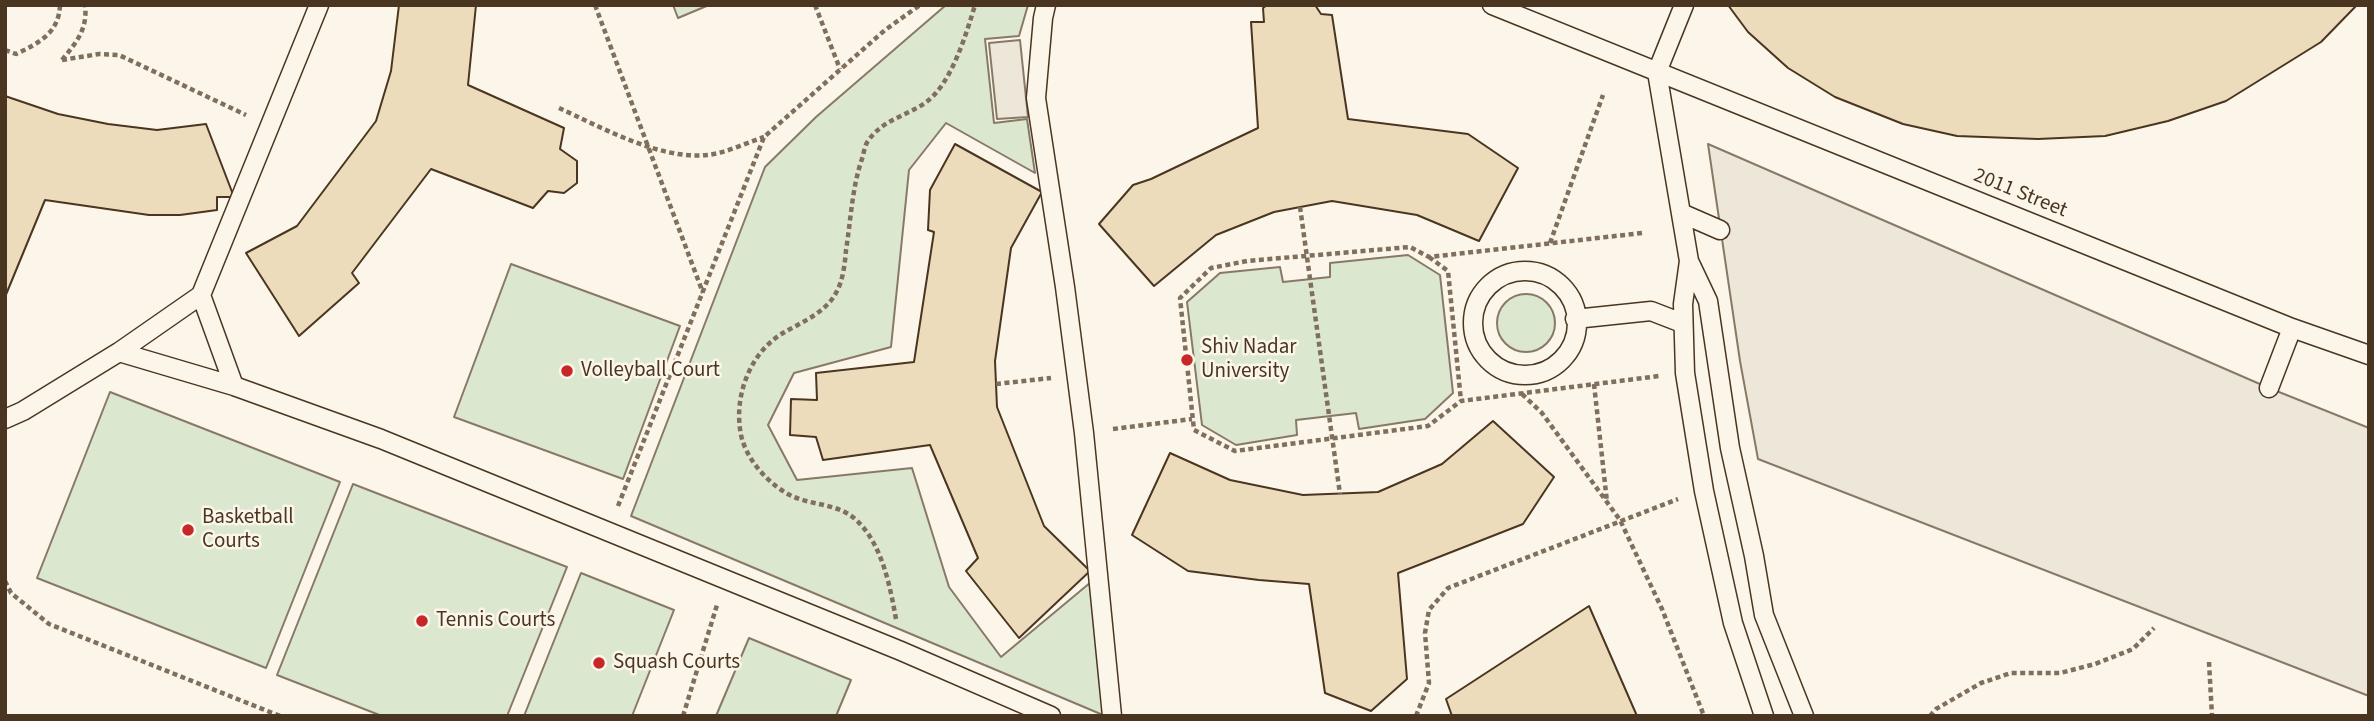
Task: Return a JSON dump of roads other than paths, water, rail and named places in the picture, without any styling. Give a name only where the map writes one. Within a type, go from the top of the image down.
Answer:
[{"type":"lane","points":[[5,419],[23,411],[119,352],[201,295],[319,5]]},
{"type":"lane","points":[[1046,5],[1036,98],[1077,376],[1112,716]]},
{"type":"lane","name":"2011 Street","points":[[1492,5],[2292,328],[2369,355]]},
{"type":"lane","points":[[1684,5],[1657,72],[1689,261],[1682,323],[1685,373],[1704,491],[1733,623],[1763,716]]},
{"type":"lane","points":[[1681,214],[1720,230]]},
{"type":"lane","points":[[1689,261],[1708,300],[1730,448],[1764,615],[1804,716]]},
{"type":"lane","points":[[1520,270],[1538,272],[1554,279],[1567,290],[1575,306],[1575,319],[1575,340],[1567,355],[1554,367],[1538,374],[1520,375],[1504,371],[1489,362],[1478,348],[1473,331],[1473,314],[1478,298],[1489,284],[1503,275],[1520,270]]},
{"type":"lane","points":[[201,295],[234,386]]},
{"type":"lane","points":[[1575,319],[1651,311],[1682,323]]},
{"type":"lane","points":[[2270,388],[2292,328]]},
{"type":"lane","points":[[119,352],[234,386],[381,439],[901,651],[1051,716]]},
{"type":"place","name":"Shiv Nadar University","points":[[1187,360]]},
{"type":"place","name":"Volleyball Court","points":[[567,371]]},
{"type":"place","name":"Basketball Courts","points":[[188,530]]},
{"type":"place","name":"Tennis Courts","points":[[422,621]]},
{"type":"place","name":"Squash Courts","points":[[599,663]]}]
